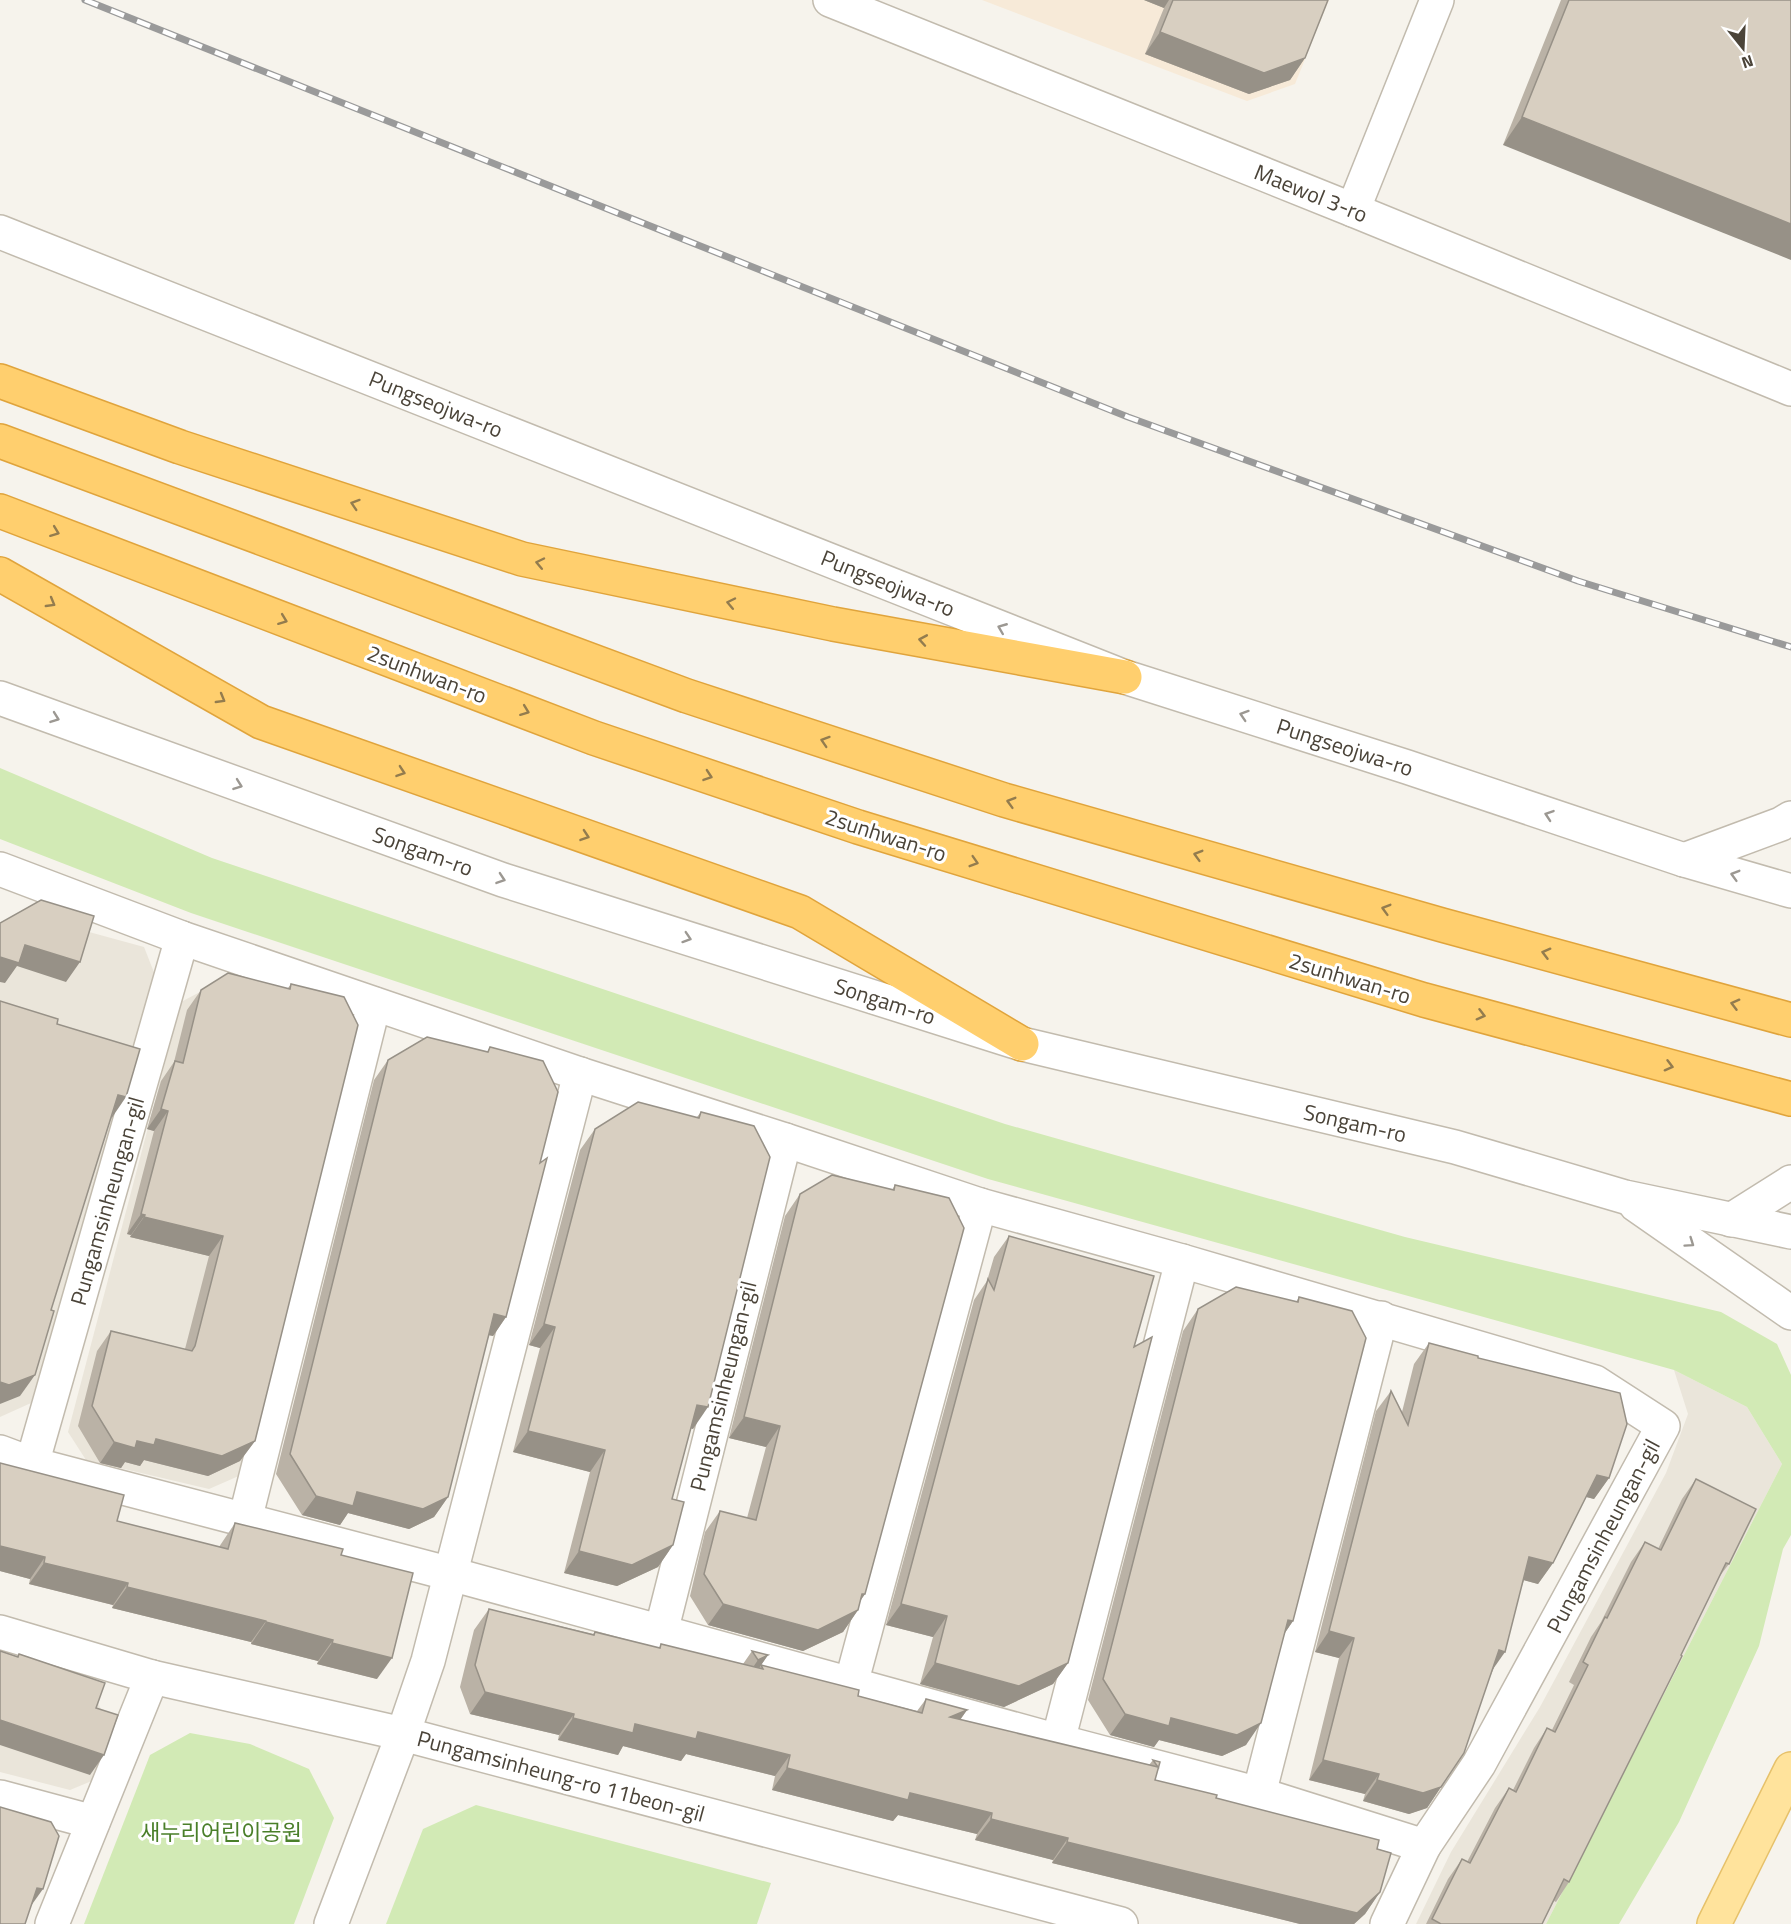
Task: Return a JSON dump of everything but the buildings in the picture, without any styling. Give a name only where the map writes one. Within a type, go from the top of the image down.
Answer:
[{"type":"highway","points":[[0,381],[180,447],[522,559],[833,624],[1125,677]]},
{"type":"highway","points":[[0,441],[687,696],[1004,800],[1442,925],[1791,1020]]},
{"type":"highway","name":"2sunhwan-ro","points":[[0,512],[594,738],[858,827],[1424,1000],[1791,1099]]},
{"type":"highway","points":[[0,574],[261,722],[800,912],[1022,1044]]},
{"type":"main road","points":[[1714,1924],[1791,1769]]},
{"type":"street","name":"Maewol 3-ro","points":[[830,0],[1791,389]]},
{"type":"street","points":[[1353,210],[1437,0]]},
{"type":"street","name":"Pungseojwa-ro","points":[[0,232],[1125,677],[1407,767],[1684,861],[1791,891]]},
{"type":"street","name":"Songam-ro","points":[[0,698],[503,880],[1022,1044],[1455,1147],[1625,1197],[1791,1232]]},
{"type":"street","points":[[1684,861],[1781,824],[1791,818]]},
{"type":"street","name":"Pungamsinheungan-gil","points":[[0,869],[182,938],[374,1004],[980,1205],[1381,1318],[1595,1382],[1663,1426],[1479,1764],[1424,1846],[1387,1924]]},
{"type":"street","name":"Pungamsinheungan-gil","points":[[32,1464],[182,938]]},
{"type":"street","points":[[245,1520],[374,1004]]},
{"type":"street","points":[[331,1924],[404,1734],[428,1661],[580,1074]]},
{"type":"street","name":"Pungamsinheungan-gil","points":[[661,1632],[785,1140]]},
{"type":"street","points":[[1731,1220],[1791,1182]]},
{"type":"street","points":[[1625,1197],[1791,1313]]},
{"type":"street","points":[[850,1684],[980,1205]]},
{"type":"street","points":[[1058,1741],[1182,1261]]},
{"type":"street","points":[[1259,1794],[1381,1318]]},
{"type":"street","points":[[0,1452],[32,1464],[451,1574],[1259,1794],[1424,1846]]},
{"type":"street","name":"Pungamsinheung-ro 11beon-gil","points":[[0,1632],[152,1677],[404,1734],[1121,1924]]},
{"type":"street","points":[[52,1924],[152,1677]]},
{"type":"street","points":[[0,1797],[93,1822]]},
{"type":"shaded area","points":[[982,0],[1329,0],[1295,84],[1247,101]]},
{"type":"shaded area","points":[[27,915],[144,947],[159,985],[31,1403],[0,1417],[0,927]]},
{"type":"shaded area","points":[[217,983],[336,1010],[241,1475],[209,1489],[86,1460],[68,1432],[181,1002]]},
{"type":"shaded area","points":[[1674,1370],[1747,1407],[1782,1464],[1546,1924],[1416,1924],[1451,1852],[1540,1707],[1666,1473],[1688,1414]]},
{"type":"shaded area","points":[[0,1666],[96,1698],[110,1730],[94,1780],[70,1790],[0,1772]]},
{"type":"green space","points":[[0,768],[212,858],[1005,1124],[1405,1237],[1721,1312],[1777,1344],[1791,1375],[1791,1535],[1783,1549],[1759,1646],[1679,1822],[1619,1924],[1546,1924],[1782,1464],[1747,1407],[1674,1370],[988,1179],[191,913],[0,839]]},
{"type":"green space","name":"새누리어린이공원","points":[[190,1733],[250,1744],[309,1769],[334,1818],[294,1924],[84,1924],[150,1755]]},
{"type":"green space","points":[[476,1805],[771,1883],[757,1924],[386,1924],[423,1829]]},
{"type":"railway","points":[[85,0],[1128,417],[1578,581],[1791,647]]}]
